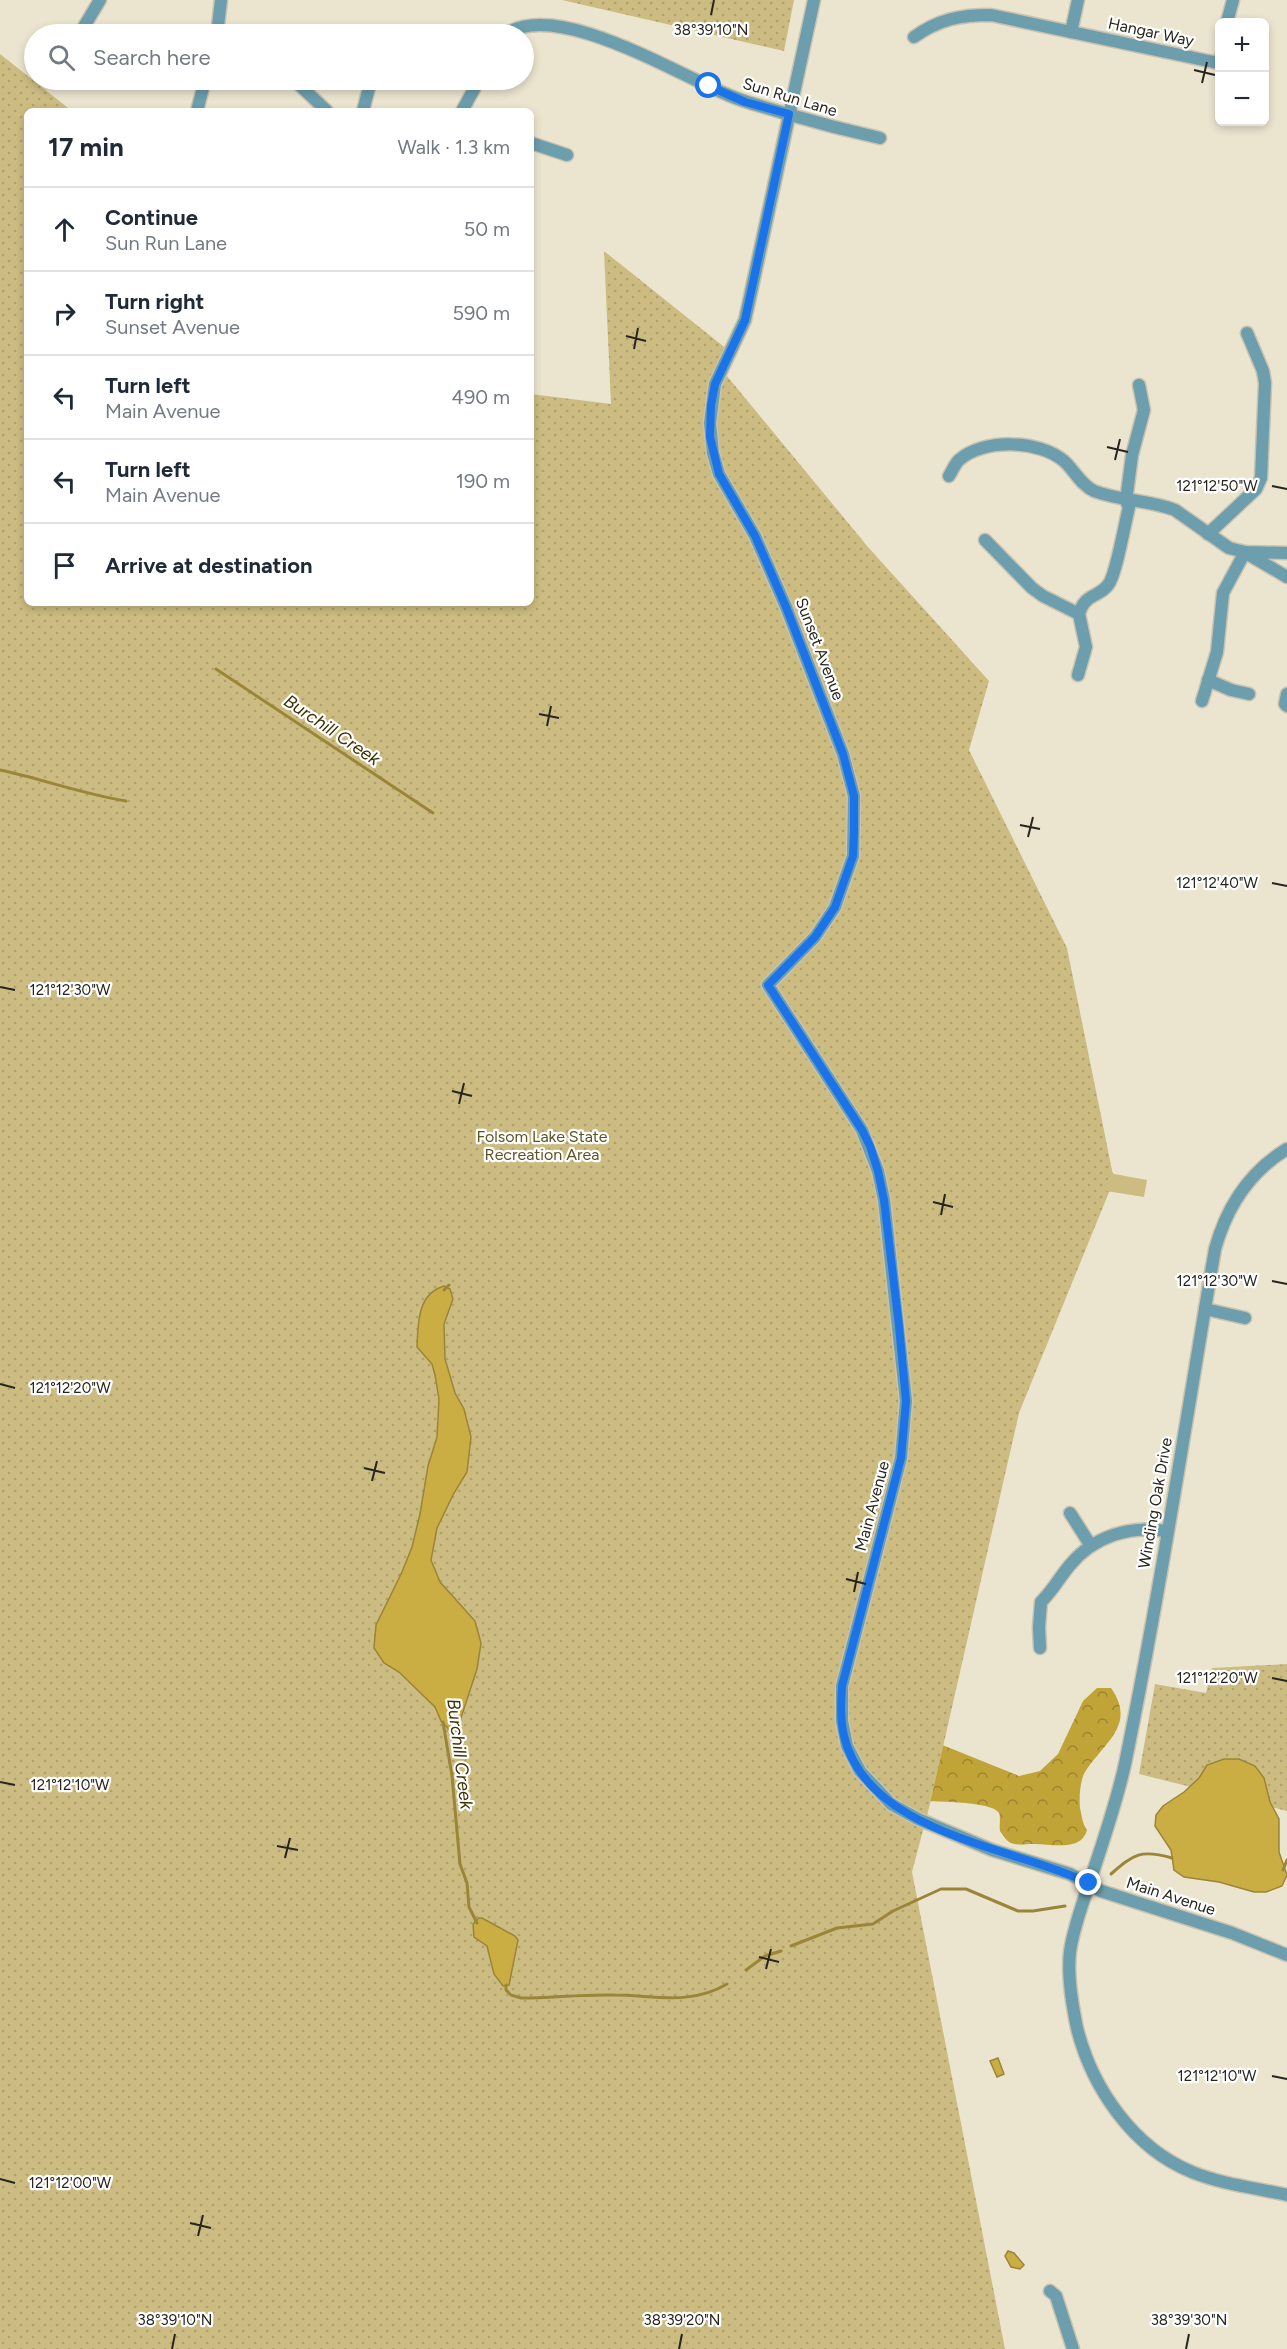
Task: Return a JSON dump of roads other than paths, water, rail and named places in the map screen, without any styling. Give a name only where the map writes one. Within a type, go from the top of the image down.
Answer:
[{"type":"street","points":[[85,24],[99,0]]},
{"type":"street","points":[[218,24],[221,0]]},
{"type":"street","name":"Sunset Avenue","points":[[768,985],[815,937],[835,907],[853,856],[854,796],[843,754],[790,618],[755,536],[719,474],[710,437],[711,405],[715,384],[745,320],[814,0]]},
{"type":"street","points":[[914,37],[936,23],[970,14],[1001,16],[1071,32],[1078,0]]},
{"type":"street","points":[[1228,18],[1233,0]]},
{"type":"street","points":[[515,24],[529,13]]},
{"type":"street","name":"Hangar Way","points":[[1071,32],[1215,62]]},
{"type":"street","name":"Sun Run Lane","points":[[638,39],[717,90],[745,102],[817,124],[880,138]]},
{"type":"street","points":[[198,108],[202,90]]},
{"type":"street","points":[[305,90],[324,108]]},
{"type":"street","points":[[364,108],[368,90]]},
{"type":"street","points":[[464,108],[474,90]]},
{"type":"street","points":[[534,144],[567,154]]},
{"type":"street","points":[[1208,534],[1256,489],[1261,478],[1265,383],[1247,333]]},
{"type":"street","points":[[1078,675],[1086,647],[1079,614],[1087,599],[1102,591],[1111,581],[1129,507],[1126,501],[1132,455],[1144,410],[1139,385]]},
{"type":"street","points":[[949,476],[959,461],[989,447],[1009,444],[1038,448],[1063,461],[1093,490],[1126,501],[1175,510],[1228,548],[1245,552],[1287,553]]},
{"type":"street","points":[[985,540],[1032,588],[1079,614]]},
{"type":"street","points":[[1245,552],[1287,578]]},
{"type":"street","points":[[1202,701],[1216,652],[1223,593],[1245,552]]},
{"type":"street","points":[[1208,680],[1231,690],[1249,694]]},
{"type":"street","points":[[1287,694],[1285,704],[1287,706]]},
{"type":"street","name":"Main Avenue","points":[[768,985],[870,1146],[884,1200],[899,1326],[906,1401],[901,1458],[842,1686],[842,1721],[847,1746],[860,1771],[891,1804],[918,1820],[992,1850],[1070,1874],[1101,1891],[1232,1933],[1287,1954]]},
{"type":"street","name":"Winding Oak Drive","points":[[1287,1149],[1270,1159],[1253,1176],[1234,1202],[1220,1230],[1204,1309],[1124,1767],[1107,1830],[1077,1922],[1070,1953],[1070,1972],[1078,2029],[1088,2061],[1100,2086],[1137,2136],[1179,2166],[1222,2181],[1287,2195]]},
{"type":"street","points":[[1204,1309],[1245,1318]]},
{"type":"street","points":[[1070,1513],[1091,1546]]},
{"type":"street","points":[[1040,1648],[1041,1602],[1054,1589],[1071,1563],[1091,1546],[1109,1536],[1145,1528],[1167,1531]]},
{"type":"street","points":[[1050,2290],[1056,2296],[1073,2349]]},
{"type":"waterway","name":"Burchill Creek","points":[[216,669],[433,813]]},
{"type":"waterway","points":[[0,770],[126,801]]},
{"type":"waterway","name":"Burchill Creek","points":[[444,1290],[449,1285]]},
{"type":"waterway","name":"Burchill Creek","points":[[443,1722],[452,1776],[460,1864],[467,1883],[469,1907],[477,1923]]},
{"type":"waterway","name":"Burchill Creek","points":[[1111,1874],[1138,1855],[1153,1854],[1172,1858]]},
{"type":"waterway","name":"Burchill Creek","points":[[1283,1870],[1287,1860]]},
{"type":"waterway","points":[[791,1946],[837,1928],[873,1924],[893,1911],[941,1889],[966,1889],[1018,1911],[1065,1906]]},
{"type":"waterway","points":[[746,1970],[765,1956],[781,1951]]},
{"type":"waterway","name":"Burchill Creek","points":[[506,1985],[506,1990],[511,1995],[521,1998],[602,1995],[672,1998],[699,1995],[727,1984]]},
{"type":"park label","name":"Folsom Lake State Recreation Area","points":[[542,1145]]}]
